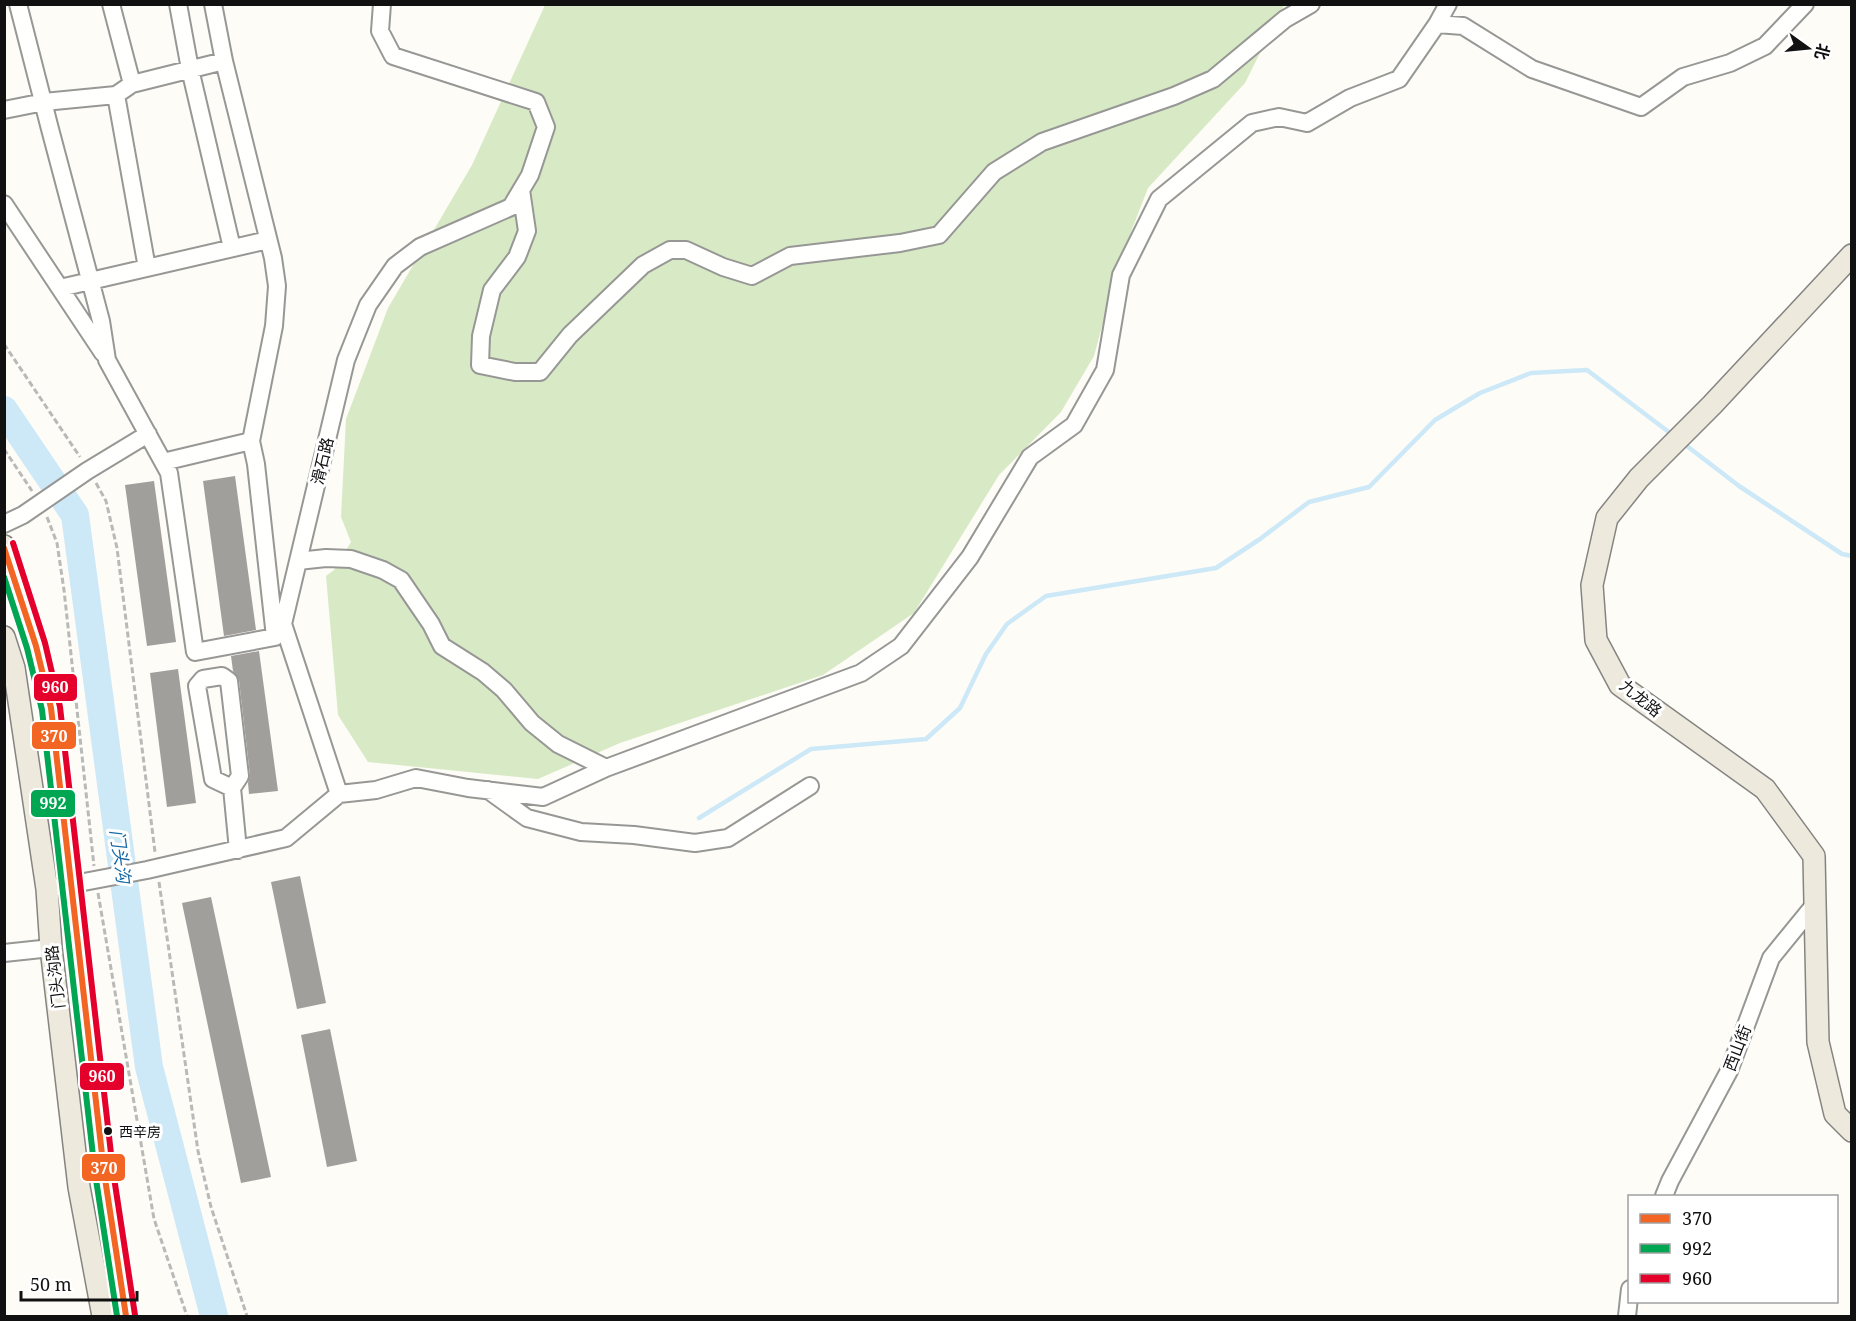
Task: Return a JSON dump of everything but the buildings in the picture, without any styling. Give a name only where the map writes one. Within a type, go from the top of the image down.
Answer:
[{"type":"main road","name":"九龙路","points":[[1851,255],[1712,405],[1639,478],[1607,518],[1592,585],[1596,640],[1620,685],[1765,789],[1814,856],[1818,1042],[1835,1114],[1851,1131]]},
{"type":"main road","name":"门头沟路","points":[[4,546],[36,646],[51,708],[104,1172],[126,1317]]},
{"type":"main road","name":"门头沟路","points":[[4,637],[14,668],[47,889],[51,948],[80,1187],[103,1317]]},
{"type":"street","points":[[18,4],[101,321],[107,360]]},
{"type":"street","points":[[111,4],[132,84]]},
{"type":"street","points":[[178,4],[190,69],[232,248]]},
{"type":"street","points":[[4,204],[107,360],[169,473],[195,652],[275,637],[256,464],[251,441],[274,326],[277,286],[224,61],[213,4]]},
{"type":"street","name":"滑石路","points":[[339,794],[283,624],[346,360],[368,305],[395,266],[420,247],[511,207],[530,176],[546,127],[536,102],[393,56],[380,31],[382,4]]},
{"type":"street","points":[[521,190],[527,231],[517,257],[492,290],[481,336],[480,365],[515,372],[540,372],[570,335],[643,265],[670,250],[686,250],[723,267],[752,276],[790,256],[900,243],[939,235],[994,172],[1042,142],[1174,96],[1213,79],[1285,20],[1311,4]]},
{"type":"street","points":[[47,889],[152,869],[286,838],[339,794],[376,790],[416,778],[543,797],[606,768],[861,673],[902,646],[970,557],[1030,457],[1074,425],[1106,370],[1121,275],[1159,199],[1252,123],[1279,117],[1307,123],[1350,98],[1399,79],[1448,4]]},
{"type":"street","points":[[1437,24],[1463,26],[1532,69],[1641,107],[1683,77],[1730,63],[1765,46],[1804,4]]},
{"type":"street","points":[[4,110],[44,102],[116,95],[132,84],[224,61]]},
{"type":"street","points":[[116,95],[147,268]]},
{"type":"street","points":[[60,288],[268,240]]},
{"type":"street","points":[[4,524],[148,434]]},
{"type":"street","points":[[163,462],[251,441]]},
{"type":"street","points":[[298,561],[326,558],[351,559],[383,570],[400,580],[432,624],[442,646],[483,672],[504,690],[532,723],[558,744],[606,768]]},
{"type":"street","points":[[232,788],[213,779],[197,686],[203,678],[222,676],[229,681],[240,776],[232,788],[237,850]]},
{"type":"street","points":[[488,790],[527,818],[581,831],[695,843],[728,838],[810,786]]},
{"type":"street","name":"西山街","points":[[1665,1195],[1729,1071],[1772,958],[1815,904]]},
{"type":"street","points":[[4,953],[51,948]]},
{"type":"path","points":[[4,344],[106,501],[117,548],[152,869],[198,1151],[211,1207],[247,1317]]},
{"type":"green space","points":[[545,5],[1284,5],[1245,83],[1148,188],[1119,263],[1094,356],[1061,412],[999,475],[914,613],[823,675],[620,743],[538,779],[368,762],[338,715],[326,576],[334,570],[351,542],[341,517],[346,419],[388,308],[472,165]]},
{"type":"waterway","points":[[699,818],[811,749],[926,739],[960,708],[986,654],[1007,624],[1046,596],[1216,568],[1260,539],[1309,502],[1369,487],[1435,420],[1480,393],[1531,373],[1587,370],[1674,436]]},
{"type":"waterway","name":"门头沟","points":[[4,410],[75,515],[149,1067],[214,1316]]},
{"type":"waterway","points":[[1683,443],[1739,486],[1842,554],[1852,556]]},
{"type":"transit line","name":"960","points":[[13,543],[45,643],[60,707],[113,1171],[135,1315]]},
{"type":"transit line","name":"370","points":[[4,548],[36,646],[51,708],[104,1172],[126,1316]]},
{"type":"transit line","name":"992","points":[[4,577],[27,648],[42,710],[95,1173],[117,1316]]},
{"type":"place","name":"西辛房","points":[[108,1131]]}]
